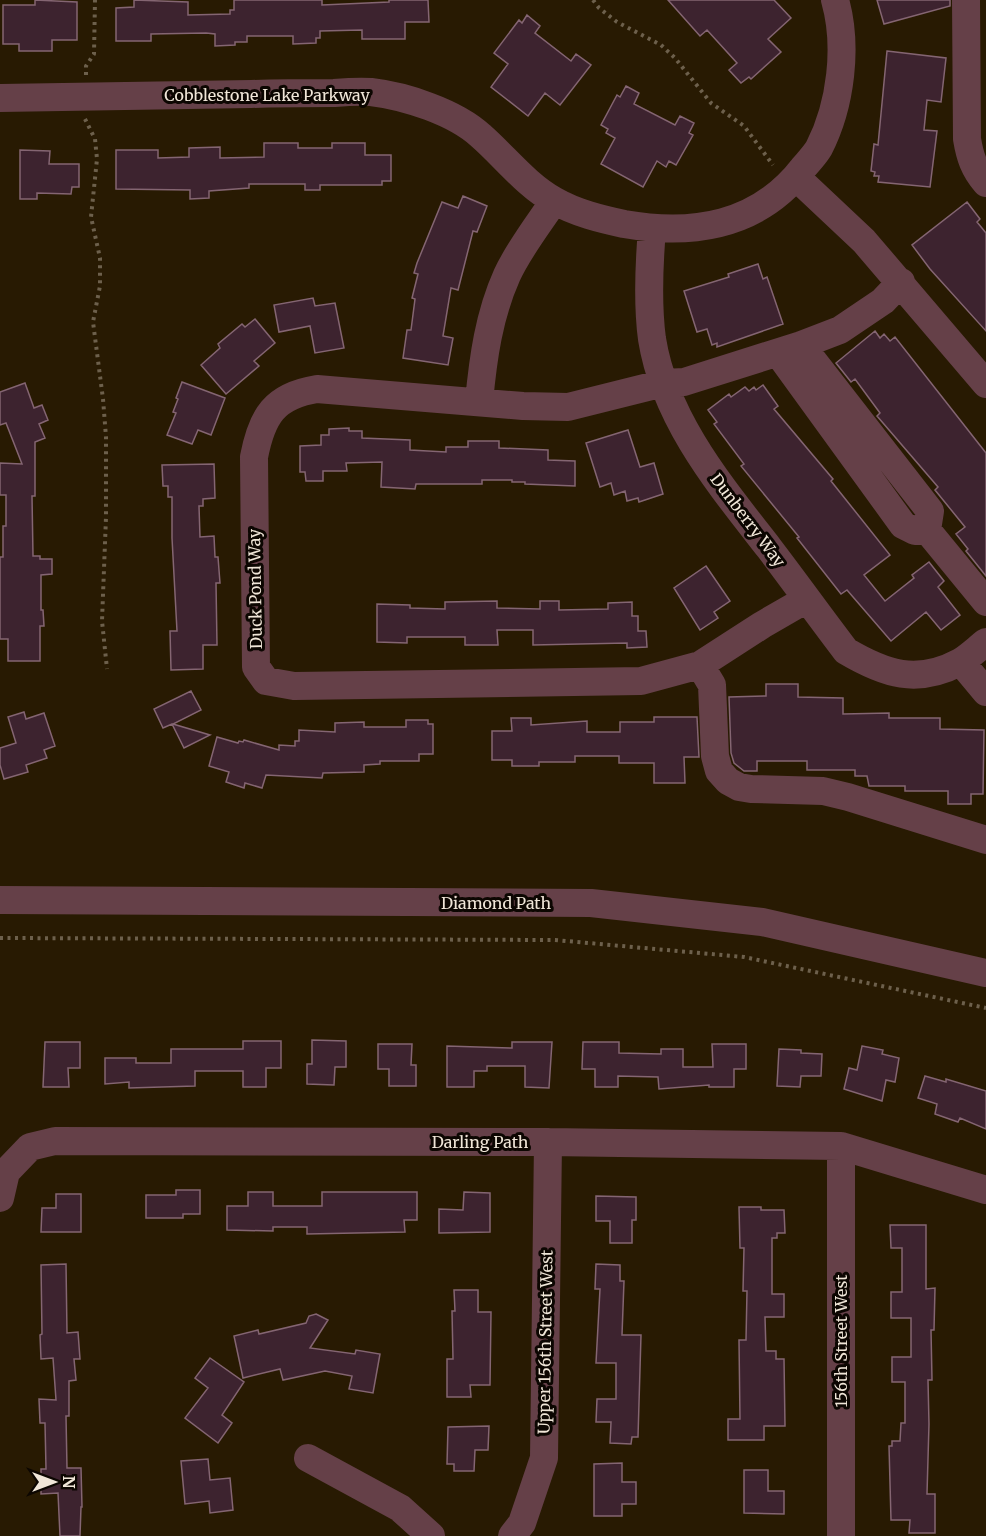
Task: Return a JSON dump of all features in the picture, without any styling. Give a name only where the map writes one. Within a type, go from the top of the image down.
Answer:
[{"type":"street","name":"Cobblestone Lake Parkway","points":[[0,98],[371,92],[432,106],[479,134],[517,171],[554,201],[598,219],[652,229],[693,229],[718,225],[742,217],[768,201],[784,171],[818,150],[831,118],[841,62],[841,34],[835,0]]},
{"type":"street","points":[[966,0],[970,158],[986,183]]},
{"type":"street","points":[[784,171],[864,241],[986,384]]},
{"type":"street","points":[[479,402],[483,358],[493,312],[507,274],[554,201]]},
{"type":"street","name":"Dunberry Way","points":[[652,229],[649,266],[652,340],[664,383],[684,431],[713,475],[846,651],[871,666],[900,675],[931,673],[961,662],[986,642]]},
{"type":"street","name":"Duck Pond Way","points":[[807,599],[700,665],[641,681],[294,686],[266,681],[256,667],[254,457],[263,421],[284,400],[299,392],[317,389],[523,406],[568,407],[664,383],[684,382],[790,350],[840,330],[883,301],[901,282]]},
{"type":"street","points":[[790,350],[903,525],[915,531],[927,530],[986,602]]},
{"type":"street","points":[[961,662],[986,692]]},
{"type":"street","points":[[700,665],[712,686],[715,756],[719,771],[728,781],[739,787],[752,789],[823,791],[986,840]]},
{"type":"street","name":"Diamond Path","points":[[0,900],[591,903],[762,922],[986,973]]},
{"type":"street","name":"Darling Path","points":[[0,1198],[6,1172],[22,1155],[30,1147],[55,1141],[548,1142],[841,1146],[986,1190]]},
{"type":"street","name":"Upper 156th Street West","points":[[512,1536],[522,1523],[544,1458],[548,1142]]},
{"type":"street","name":"156th Street West","points":[[841,1146],[841,1536]]},
{"type":"street","points":[[308,1458],[400,1508],[431,1536]]},
{"type":"path","points":[[86,66],[94,54],[95,0]]},
{"type":"path","points":[[593,0],[599,8],[617,22],[660,45],[675,58],[711,103],[744,126],[784,171]]},
{"type":"path","points":[[88,124],[95,139],[97,159],[91,217],[100,258],[100,286],[93,322],[106,437],[102,621],[107,669]]},
{"type":"path","points":[[0,938],[555,940],[744,957],[986,1008]]},
{"type":"building","points":[[35,0],[77,2],[77,40],[52,40],[52,51],[19,51],[19,44],[3,44],[3,5],[35,5]]},
{"type":"building","points":[[134,0],[188,2],[188,15],[230,14],[230,10],[234,10],[234,0],[322,0],[322,5],[389,2],[389,0],[428,0],[429,22],[405,22],[405,39],[362,39],[362,30],[320,31],[320,38],[316,38],[316,43],[293,44],[293,36],[247,36],[247,42],[215,46],[215,34],[206,33],[151,34],[151,41],[116,41],[116,8],[134,7]]},
{"type":"building","points":[[668,0],[774,0],[791,18],[768,39],[781,52],[751,79],[749,77],[741,83],[729,70],[737,63],[707,30],[700,36]]},
{"type":"building","points":[[877,0],[950,0],[950,6],[884,24]]},
{"type":"building","points":[[527,15],[540,26],[535,33],[571,61],[576,54],[591,65],[560,105],[545,93],[528,116],[491,87],[508,64],[494,53],[519,20],[522,23]]},
{"type":"building","points":[[887,51],[946,58],[941,102],[927,100],[924,130],[937,131],[930,187],[878,182],[879,176],[874,176],[875,172],[871,171],[874,144],[878,145]]},
{"type":"building","points":[[626,86],[639,93],[634,104],[675,125],[680,116],[694,123],[689,133],[693,135],[676,165],[669,161],[666,167],[657,161],[643,187],[601,164],[615,138],[606,133],[608,129],[601,125],[617,95],[620,97]]},
{"type":"building","points":[[264,143],[298,143],[298,148],[332,148],[332,143],[365,143],[365,155],[391,155],[391,181],[382,181],[382,185],[320,185],[320,190],[305,190],[305,184],[249,184],[249,188],[209,191],[209,198],[190,199],[190,190],[116,189],[116,150],[158,150],[158,158],[189,157],[189,148],[220,147],[220,158],[264,157]]},
{"type":"building","points":[[20,150],[50,151],[49,164],[79,164],[79,187],[72,187],[71,194],[37,193],[37,199],[20,199]]},
{"type":"building","points":[[463,196],[487,206],[477,232],[473,231],[458,290],[451,288],[443,336],[453,338],[448,365],[403,358],[407,330],[411,330],[415,299],[412,298],[418,274],[414,273],[417,263],[442,202],[458,208]]},
{"type":"building","points":[[967,202],[980,219],[977,222],[986,233],[986,331],[930,269],[912,245]]},
{"type":"building","points":[[758,264],[763,279],[767,277],[783,324],[717,347],[717,343],[712,345],[707,329],[697,332],[684,291],[729,277],[728,274]]},
{"type":"building","points":[[313,298],[315,306],[335,303],[344,348],[315,353],[310,326],[279,332],[274,305]]},
{"type":"building","points":[[255,319],[275,343],[254,361],[259,366],[226,394],[201,365],[220,348],[218,344],[242,324],[245,327]]},
{"type":"building","points":[[875,331],[880,338],[884,334],[890,341],[895,337],[986,453],[986,576],[956,534],[965,527],[935,490],[938,487],[877,416],[880,413],[855,379],[851,382],[836,363]]},
{"type":"building","points":[[182,382],[225,398],[211,435],[198,430],[192,444],[167,435],[176,413],[173,412]]},
{"type":"building","points":[[25,383],[34,408],[42,405],[48,420],[39,424],[45,438],[35,442],[35,496],[32,496],[33,556],[40,556],[40,559],[52,559],[52,574],[41,575],[41,610],[43,610],[44,626],[40,626],[40,661],[8,661],[8,639],[0,639],[0,557],[3,557],[3,526],[6,526],[6,495],[0,495],[0,463],[22,464],[6,423],[0,425],[0,392]]},
{"type":"building","points":[[763,385],[778,406],[774,409],[833,479],[831,481],[890,555],[864,575],[885,601],[914,578],[912,575],[929,562],[944,581],[938,587],[960,615],[941,630],[926,612],[891,641],[847,590],[841,594],[797,538],[799,537],[741,466],[744,464],[714,424],[717,422],[708,410],[729,394],[731,397],[745,387],[749,391],[754,387],[756,390]]},
{"type":"building","points":[[349,428],[349,431],[362,431],[362,438],[410,440],[410,450],[446,452],[446,447],[468,447],[468,441],[499,441],[499,448],[548,450],[548,460],[575,461],[575,486],[525,484],[525,482],[512,482],[512,480],[482,480],[482,484],[416,484],[415,489],[381,487],[382,462],[346,463],[347,471],[323,471],[323,481],[306,481],[305,472],[300,472],[300,446],[321,445],[321,435],[329,435],[329,429]]},
{"type":"building","points":[[628,430],[640,467],[654,463],[663,494],[639,502],[638,498],[627,501],[625,491],[614,495],[611,483],[600,487],[586,443]]},
{"type":"building","points":[[214,464],[215,498],[203,499],[203,506],[199,506],[200,537],[214,536],[215,557],[218,557],[220,583],[216,583],[217,645],[203,645],[203,669],[171,670],[170,631],[177,631],[172,497],[168,497],[168,486],[163,486],[162,465]]},
{"type":"building","points":[[706,566],[730,601],[714,612],[718,618],[700,630],[674,588]]},
{"type":"building","points":[[497,601],[497,608],[540,609],[540,601],[559,601],[559,610],[608,609],[608,603],[632,602],[632,616],[638,616],[638,631],[646,631],[647,647],[627,648],[627,643],[533,645],[533,630],[497,630],[498,645],[465,645],[465,637],[407,637],[407,643],[377,642],[377,604],[445,609],[445,602]]},
{"type":"building","points":[[766,684],[798,684],[798,697],[843,698],[843,714],[889,713],[889,718],[940,718],[940,729],[984,730],[983,794],[971,794],[971,804],[948,804],[948,791],[905,791],[905,786],[869,786],[867,776],[855,776],[855,770],[807,770],[807,761],[757,761],[757,771],[744,771],[734,763],[731,753],[729,697],[766,696]]},
{"type":"building","points":[[191,691],[201,710],[173,724],[210,735],[184,748],[172,724],[163,728],[154,709]]},
{"type":"building","points":[[24,712],[26,719],[44,713],[55,746],[44,750],[47,758],[26,765],[28,772],[4,779],[0,765],[0,748],[16,743],[8,717]]},
{"type":"building","points":[[654,717],[697,717],[699,757],[684,757],[685,783],[654,783],[654,763],[619,763],[619,756],[575,756],[575,762],[539,762],[539,766],[512,766],[512,760],[492,760],[492,731],[512,731],[511,718],[531,718],[531,725],[587,721],[587,732],[620,732],[620,722],[654,722]]},
{"type":"building","points":[[406,720],[428,720],[428,724],[433,724],[433,754],[419,754],[419,761],[380,761],[380,764],[364,765],[364,772],[323,773],[322,778],[266,775],[262,788],[245,783],[244,788],[226,782],[229,772],[209,766],[217,737],[238,743],[244,740],[279,750],[279,745],[295,746],[295,741],[299,741],[299,730],[335,732],[335,723],[364,722],[364,727],[406,727]]},
{"type":"building","points":[[312,1040],[346,1041],[346,1067],[335,1067],[334,1085],[307,1084],[307,1064],[312,1064]]},
{"type":"building","points":[[243,1041],[281,1041],[281,1068],[266,1068],[266,1087],[243,1087],[243,1071],[195,1071],[195,1086],[129,1088],[129,1082],[105,1084],[105,1058],[136,1058],[136,1063],[171,1063],[171,1049],[243,1049]]},
{"type":"building","points":[[45,1042],[80,1042],[80,1068],[68,1068],[69,1087],[43,1087]]},
{"type":"building","points":[[512,1042],[552,1042],[549,1088],[525,1087],[525,1066],[487,1066],[487,1071],[474,1071],[474,1087],[447,1087],[447,1046],[512,1048]]},
{"type":"building","points":[[583,1042],[619,1042],[619,1053],[661,1054],[661,1049],[683,1049],[683,1067],[713,1067],[712,1044],[746,1044],[746,1069],[734,1069],[734,1087],[709,1087],[709,1085],[659,1089],[658,1077],[618,1076],[618,1087],[595,1087],[595,1069],[582,1069]]},
{"type":"building","points":[[378,1044],[412,1044],[411,1065],[416,1065],[416,1086],[389,1086],[389,1069],[378,1069]]},
{"type":"building","points":[[862,1046],[883,1050],[882,1054],[899,1058],[895,1082],[886,1080],[882,1101],[844,1089],[849,1068],[857,1070]]},
{"type":"building","points":[[779,1049],[822,1054],[821,1076],[801,1076],[800,1087],[777,1086]]},
{"type":"building","points":[[925,1076],[946,1082],[946,1079],[986,1091],[986,1129],[960,1118],[958,1122],[935,1114],[937,1104],[918,1098]]},
{"type":"building","points":[[176,1190],[200,1190],[200,1214],[183,1214],[183,1218],[146,1218],[146,1195],[176,1195]]},
{"type":"building","points":[[248,1192],[273,1192],[273,1206],[322,1206],[322,1192],[417,1192],[417,1220],[404,1220],[405,1232],[307,1234],[307,1227],[273,1227],[273,1231],[227,1230],[227,1206],[248,1206]]},
{"type":"building","points":[[464,1192],[490,1193],[490,1232],[439,1233],[439,1209],[463,1210]]},
{"type":"building","points":[[56,1194],[81,1194],[81,1232],[41,1232],[42,1208],[56,1208]]},
{"type":"building","points":[[596,1196],[636,1197],[636,1220],[632,1220],[632,1243],[610,1243],[610,1221],[596,1221]]},
{"type":"building","points":[[739,1207],[784,1210],[785,1233],[777,1233],[777,1238],[772,1238],[772,1294],[784,1294],[784,1317],[765,1317],[766,1351],[776,1351],[776,1359],[784,1359],[785,1426],[764,1426],[764,1440],[728,1440],[728,1419],[740,1419],[739,1340],[746,1340],[747,1291],[743,1291],[744,1248],[740,1248]]},
{"type":"building","points":[[890,1225],[926,1225],[926,1289],[935,1288],[934,1330],[931,1330],[932,1380],[928,1380],[927,1494],[935,1494],[935,1533],[909,1533],[910,1520],[891,1520],[889,1446],[892,1446],[892,1441],[900,1441],[901,1423],[905,1423],[905,1382],[892,1382],[892,1357],[911,1357],[911,1318],[891,1318],[891,1292],[902,1292],[902,1248],[891,1248]]},
{"type":"building","points":[[66,1264],[67,1333],[78,1332],[80,1359],[74,1359],[76,1380],[69,1381],[69,1416],[66,1416],[67,1468],[81,1468],[80,1536],[60,1536],[58,1493],[41,1494],[41,1469],[46,1469],[45,1423],[40,1423],[39,1399],[56,1400],[53,1358],[41,1359],[41,1265]]},
{"type":"building","points":[[596,1264],[620,1265],[620,1281],[624,1281],[622,1335],[641,1335],[638,1437],[632,1437],[631,1444],[610,1443],[611,1422],[596,1422],[597,1399],[616,1399],[616,1363],[596,1363],[600,1289],[595,1289]]},
{"type":"building","points":[[454,1290],[478,1290],[478,1312],[491,1312],[490,1385],[470,1385],[471,1397],[447,1397],[447,1359],[453,1359]]},
{"type":"building","points":[[316,1314],[328,1320],[310,1348],[355,1354],[356,1350],[380,1354],[373,1393],[349,1389],[352,1376],[325,1371],[283,1380],[280,1369],[243,1378],[234,1336],[258,1330],[259,1334],[306,1323],[309,1316]]},
{"type":"building","points":[[210,1358],[244,1382],[222,1415],[232,1423],[218,1443],[185,1418],[208,1388],[195,1378]]},
{"type":"building","points":[[489,1426],[488,1450],[475,1450],[474,1471],[454,1471],[454,1464],[447,1464],[448,1427]]},
{"type":"building","points":[[208,1459],[210,1480],[230,1478],[233,1510],[210,1513],[209,1501],[185,1504],[181,1461]]},
{"type":"building","points":[[622,1463],[622,1482],[636,1482],[636,1504],[622,1504],[622,1516],[594,1516],[594,1464]]},
{"type":"building","points":[[744,1470],[768,1470],[768,1491],[784,1491],[784,1514],[744,1513]]}]
